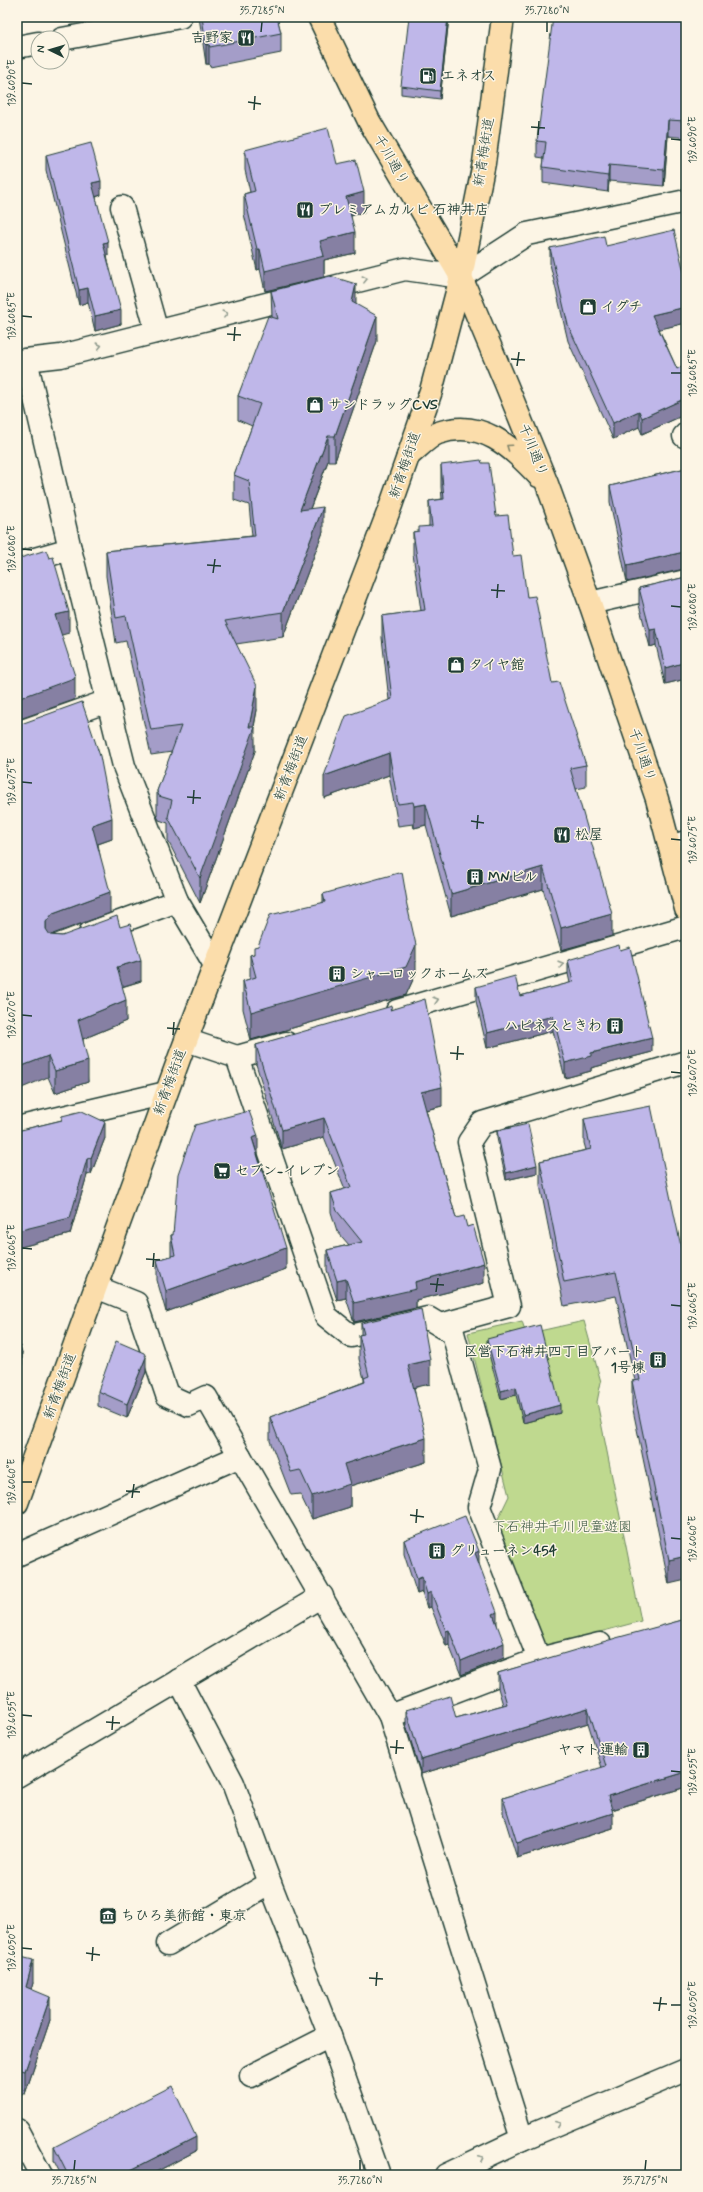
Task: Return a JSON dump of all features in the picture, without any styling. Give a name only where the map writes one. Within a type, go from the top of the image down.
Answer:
[{"type":"main road","name":"千川通り","points":[[319,17],[369,121],[461,277],[546,484],[590,603],[657,800],[678,844],[686,909]]},
{"type":"main road","name":"新青梅街道","points":[[17,1501],[166,1093],[214,965],[295,759],[431,391],[461,277],[484,163],[503,17]]},
{"type":"main road","points":[[408,456],[437,433],[466,428],[486,433],[512,449],[546,484]]},
{"type":"street","points":[[70,37],[180,17]]},
{"type":"street","points":[[17,47],[30,45]]},
{"type":"street","points":[[214,965],[177,901],[124,766],[21,361],[61,356],[405,269],[461,277],[527,234],[686,201]]},
{"type":"street","points":[[122,207],[157,332]]},
{"type":"street","points":[[17,564],[70,549]]},
{"type":"street","points":[[590,603],[686,580]]},
{"type":"street","points":[[17,733],[108,701]]},
{"type":"street","points":[[73,940],[177,901]]},
{"type":"street","points":[[379,1016],[686,927]]},
{"type":"street","points":[[186,1040],[237,1057],[304,1038]]},
{"type":"street","points":[[237,1057],[326,1316],[351,1336],[428,1318],[453,1333],[490,1469],[479,1507],[539,1659]]},
{"type":"street","points":[[440,1325],[510,1306],[469,1142],[482,1123],[686,1062]]},
{"type":"street","points":[[17,1128],[166,1093]]},
{"type":"street","points":[[96,1287],[136,1303],[167,1395],[189,1405],[206,1397],[390,1716],[522,2139]]},
{"type":"street","points":[[17,1555],[240,1456]]},
{"type":"street","points":[[17,1776],[322,1596]]},
{"type":"street","points":[[390,1716],[539,1659],[616,1640]]},
{"type":"street","points":[[179,1680],[233,1783],[270,1883],[330,2036],[379,2175]]},
{"type":"street","points":[[168,1944],[270,1883]]},
{"type":"street","points":[[251,2076],[330,2036]]},
{"type":"street","points":[[446,2175],[522,2139],[686,2070]]},
{"type":"street","points":[[17,2130],[41,2175]]},
{"type":"green space","name":"下石神井千川児童遊園","points":[[522,1321],[526,1334],[584,1321],[601,1382],[597,1402],[641,1621],[544,1647],[496,1523],[509,1496],[468,1333]]},
{"type":"building","points":[[202,17],[277,17],[281,33],[210,47],[209,44],[206,44]]},
{"type":"building","points":[[409,17],[448,17],[440,91],[401,86]]},
{"type":"building","points":[[553,17],[686,17],[686,121],[668,120],[664,170],[609,165],[608,176],[543,167],[546,142],[537,141]]},
{"type":"building","points":[[328,128],[337,164],[356,160],[364,192],[346,197],[355,232],[320,241],[324,256],[265,271],[260,249],[257,249],[244,194],[255,191],[245,150]]},
{"type":"building","points":[[91,143],[101,181],[92,183],[108,242],[103,243],[121,310],[95,316],[88,288],[79,290],[46,155]]},
{"type":"building","points":[[674,230],[686,281],[686,307],[652,315],[677,369],[686,364],[686,398],[642,418],[639,411],[613,423],[568,325],[550,248],[604,236],[606,246]]},
{"type":"building","points":[[330,276],[356,284],[352,302],[377,316],[335,436],[328,436],[300,510],[323,507],[283,612],[225,621],[257,686],[249,727],[255,727],[200,878],[168,817],[172,800],[159,796],[157,791],[181,726],[151,730],[126,616],[116,618],[106,551],[255,536],[249,481],[234,475],[260,404],[238,396],[268,316],[278,319],[271,291]]},
{"type":"building","points":[[481,460],[482,463],[489,463],[496,516],[508,515],[513,556],[521,555],[527,597],[535,596],[552,683],[559,682],[586,765],[570,768],[612,914],[561,928],[543,867],[451,894],[426,804],[414,806],[413,802],[398,804],[389,753],[324,776],[346,716],[392,699],[382,616],[425,610],[413,532],[419,531],[419,527],[432,526],[429,501],[444,499],[441,465]]},
{"type":"building","points":[[686,468],[686,553],[684,552],[627,565],[610,486]]},
{"type":"building","points":[[46,550],[49,558],[53,557],[69,612],[55,615],[75,676],[74,678],[17,699],[17,559]]},
{"type":"building","points":[[686,577],[686,662],[665,668],[656,629],[650,630],[639,588]]},
{"type":"building","points":[[82,702],[100,756],[112,818],[92,825],[110,892],[53,913],[46,922],[46,929],[50,935],[62,936],[117,916],[120,927],[130,924],[141,960],[117,967],[126,1000],[78,1020],[88,1061],[55,1071],[48,1056],[17,1068],[17,723],[21,724]]},
{"type":"building","points":[[402,872],[406,901],[416,945],[406,967],[251,1012],[243,981],[256,977],[250,955],[254,954],[254,947],[258,946],[270,915],[325,902],[323,894]]},
{"type":"building","points":[[619,945],[620,950],[630,947],[652,1038],[591,1053],[591,1056],[565,1063],[553,1016],[487,1033],[476,987],[515,976],[520,996],[573,982],[568,960]]},
{"type":"building","points":[[425,999],[442,1087],[421,1092],[456,1218],[464,1216],[467,1227],[473,1225],[484,1263],[415,1282],[416,1289],[354,1303],[346,1279],[337,1281],[327,1250],[362,1242],[337,1211],[331,1193],[351,1187],[324,1118],[282,1130],[256,1045],[392,1006],[390,1010]]},
{"type":"building","name":"区営下石神井四丁目アパート 1号棟","points":[[651,1106],[686,1270],[686,1556],[669,1560],[632,1381],[640,1380],[616,1272],[564,1282],[540,1161],[591,1149],[584,1119]]},
{"type":"building","points":[[82,1111],[105,1122],[91,1158],[87,1159],[70,1218],[17,1231],[17,1131],[62,1120],[62,1116]]},
{"type":"building","points":[[249,1111],[258,1136],[252,1138],[286,1248],[166,1291],[157,1260],[175,1255],[171,1235],[173,1235],[178,1174],[195,1125]]},
{"type":"building","points":[[528,1124],[537,1165],[506,1173],[497,1131]]},
{"type":"building","points":[[421,1309],[430,1360],[408,1365],[426,1438],[344,1464],[350,1484],[312,1496],[300,1470],[291,1472],[270,1417],[365,1382],[364,1378],[369,1376],[359,1335],[364,1334],[361,1323]]},
{"type":"building","points":[[540,1325],[560,1405],[523,1415],[516,1387],[501,1391],[487,1339]]},
{"type":"building","points":[[17,1337],[22,1352],[17,1368]]},
{"type":"building","points":[[116,1341],[144,1353],[146,1357],[127,1404],[98,1391]]},
{"type":"building","points":[[465,1516],[479,1551],[475,1553],[497,1612],[493,1614],[504,1643],[461,1661],[449,1630],[446,1631],[431,1592],[427,1594],[422,1577],[417,1579],[404,1540]]},
{"type":"building","points":[[686,1619],[686,1772],[608,1796],[613,1813],[517,1843],[503,1798],[606,1766],[588,1708],[421,1759],[406,1710],[450,1696],[456,1718],[507,1704],[498,1673]]},
{"type":"building","points":[[17,1956],[33,1960],[26,1987],[50,1997],[25,2071],[17,2069]]},
{"type":"building","points":[[172,2086],[196,2137],[121,2175],[68,2175],[54,2147]]},
{"type":"place","name":"吉野家","points":[[246,38]]},
{"type":"place","name":"エネオス","points":[[428,76]]},
{"type":"place","name":"プレミアムカルビ 石神井店","points":[[305,210]]},
{"type":"place","name":"イグチ","points":[[588,307]]},
{"type":"place","name":"サンドラッグCVS","points":[[315,405]]},
{"type":"place","name":"タイヤ館","points":[[456,665]]},
{"type":"place","name":"松屋","points":[[562,835]]},
{"type":"place","name":"MNビル","points":[[475,877]]},
{"type":"place","name":"シャーロックホームズ","points":[[337,974]]},
{"type":"place","name":"ハピネスときわ","points":[[615,1026]]},
{"type":"place","name":"セブン-イレブン","points":[[222,1171]]},
{"type":"place","name":"区営下石神井四丁目アパート 1号棟","points":[[658,1360]]},
{"type":"place","name":"グリューネン454","points":[[437,1551]]},
{"type":"place","name":"ヤマト運輸","points":[[641,1750]]},
{"type":"place","name":"ちひろ美術館・東京","points":[[108,1916]]}]
